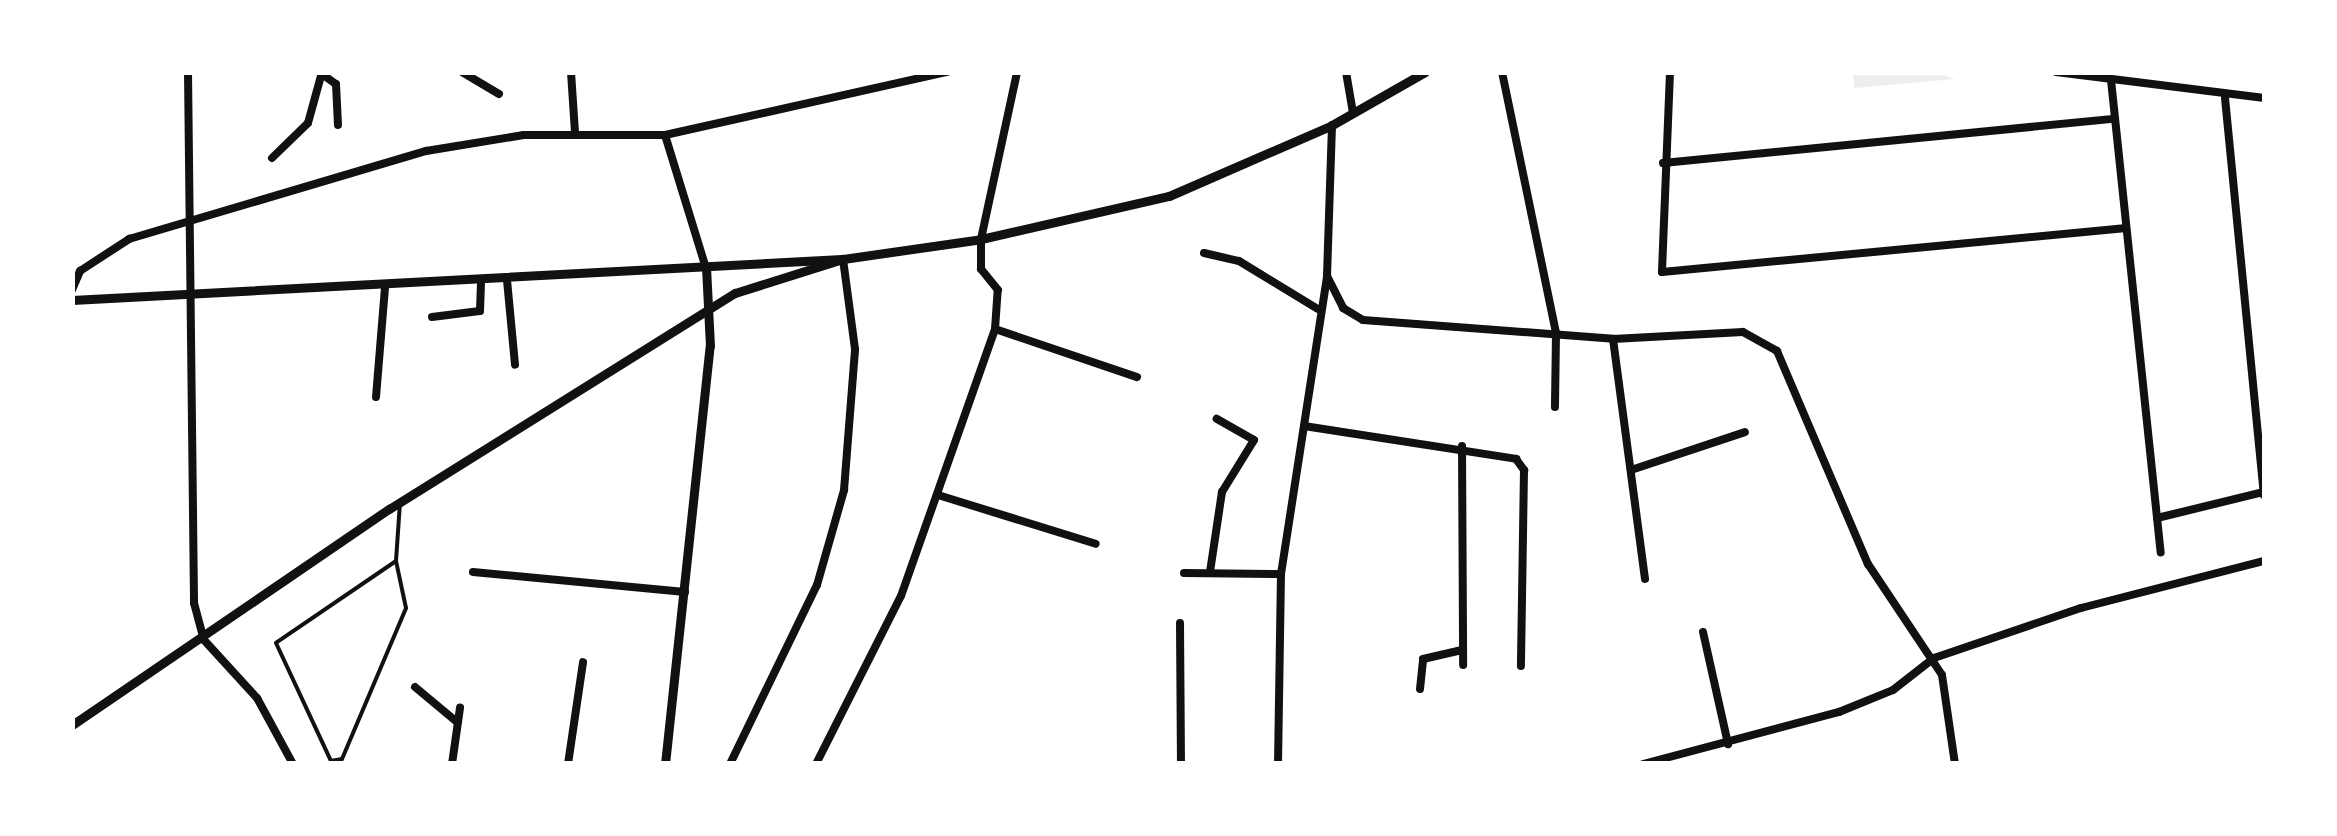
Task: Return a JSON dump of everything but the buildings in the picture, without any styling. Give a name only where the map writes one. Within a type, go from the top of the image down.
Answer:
[{"type":"street","points":[[188,72],[186,227],[201,635],[257,698],[293,764]]},
{"type":"street","points":[[462,72],[499,94]]},
{"type":"street","points":[[571,72],[575,132]]},
{"type":"street","points":[[72,290],[80,272],[129,239],[186,227],[426,151],[575,132],[665,135],[947,72]]},
{"type":"street","points":[[816,764],[900,596],[996,328],[998,290],[981,268],[981,239],[1017,72]]},
{"type":"street","points":[[1346,72],[1353,113]]},
{"type":"street","points":[[72,725],[400,502],[710,306],[842,259],[981,239],[1169,196],[1332,125],[1425,72]]},
{"type":"street","points":[[1502,72],[1556,333],[1556,407]]},
{"type":"street","points":[[1670,72],[1663,163],[1662,272],[2124,228]]},
{"type":"street","points":[[2056,72],[2225,98],[2264,98]]},
{"type":"street","points":[[272,158],[308,123],[322,74],[336,84],[338,125]]},
{"type":"street","points":[[2111,80],[2161,552]]},
{"type":"street","points":[[2157,518],[2264,493],[2225,98]]},
{"type":"street","points":[[1663,163],[2113,119]]},
{"type":"street","points":[[1278,764],[1281,574],[1318,309],[1327,276],[1332,125]]},
{"type":"street","points":[[665,135],[706,268],[710,306],[686,592],[665,764]]},
{"type":"street","points":[[1204,253],[1239,261],[1318,309]]},
{"type":"street","points":[[72,300],[706,268],[808,254],[842,259]]},
{"type":"street","points":[[730,764],[832,542],[853,402],[842,259]]},
{"type":"street","points":[[1327,276],[1343,308],[1363,320],[1613,339],[1743,332],[1778,351],[1868,564],[1934,658],[1955,764]]},
{"type":"street","points":[[508,280],[515,365]]},
{"type":"street","points":[[432,317],[480,311],[481,282]]},
{"type":"street","points":[[376,397],[385,287]]},
{"type":"street","points":[[996,328],[1137,377]]},
{"type":"street","points":[[1613,339],[1645,579]]},
{"type":"street","points":[[1210,572],[1222,492],[1254,440],[1217,420]]},
{"type":"street","points":[[1304,426],[1462,446],[1516,459],[1524,470],[1521,666]]},
{"type":"street","points":[[1631,470],[1746,432]]},
{"type":"street","points":[[1462,446],[1462,665]]},
{"type":"street","points":[[938,495],[1096,544]]},
{"type":"street","points":[[1642,764],[1678,760],[1893,690],[1934,658],[2264,561]]},
{"type":"street","points":[[474,572],[686,592]]},
{"type":"street","points":[[1184,573],[1281,574]]},
{"type":"street","points":[[1180,622],[1181,764]]},
{"type":"street","points":[[1703,632],[1728,744]]},
{"type":"street","points":[[1420,689],[1423,659],[1462,650]]},
{"type":"street","points":[[568,764],[583,662]]},
{"type":"street","points":[[414,687],[457,722]]},
{"type":"street","points":[[452,764],[460,708]]},
{"type":"lane","points":[[396,561],[276,643],[322,756],[342,761],[406,608],[396,561],[400,502]]},
{"type":"shaded area","points":[[1853,73],[1937,73],[1955,79],[1854,88]]}]
